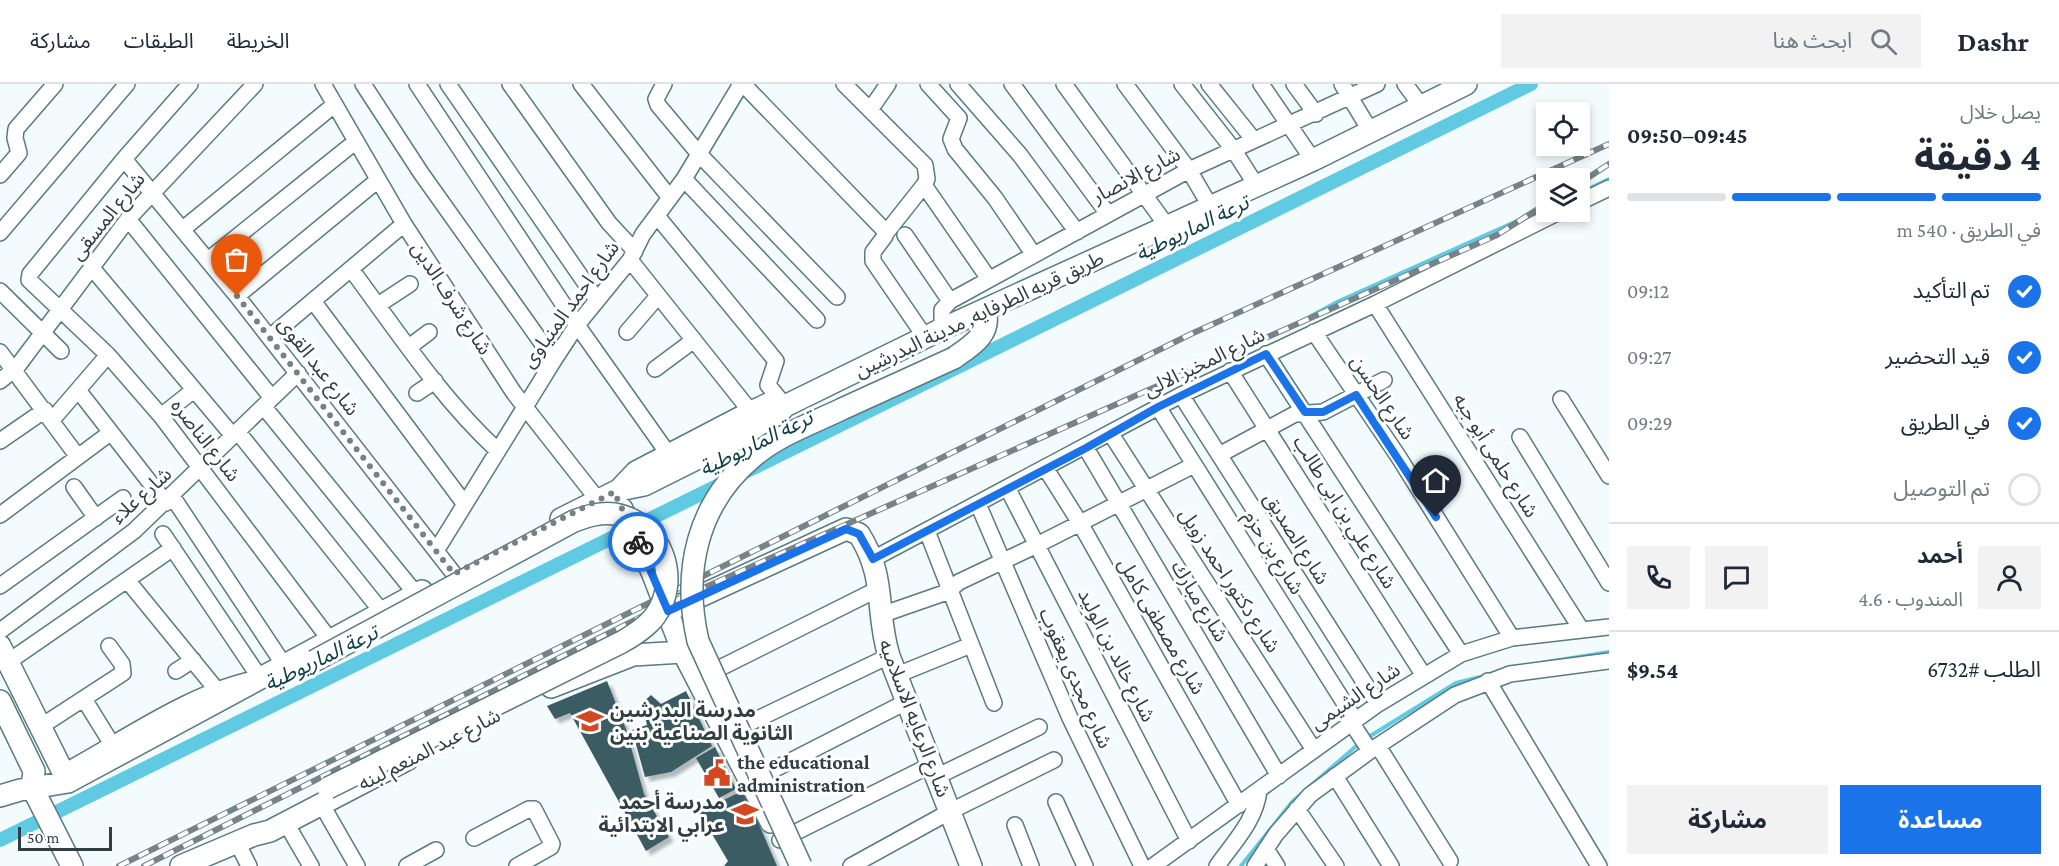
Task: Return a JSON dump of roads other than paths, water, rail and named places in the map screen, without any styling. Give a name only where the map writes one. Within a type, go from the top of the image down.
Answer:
[{"type":"main road","name":"طريق قريه الطرفايه, مدينة البدرشين","points":[[0,796],[65,777],[260,678],[610,494],[644,485],[770,422],[784,406],[933,333],[1313,160],[1422,107],[1461,85]]},
{"type":"main road","points":[[801,866],[698,641],[693,620],[691,578],[700,532],[711,506],[723,489],[755,455],[797,431],[954,358],[971,346],[985,330],[987,320],[985,311]]},
{"type":"main road","name":"طريق قريه الطرفايه, مدينة البدرشين","points":[[610,494],[636,472],[751,412],[768,405],[784,406]]},
{"type":"main road","name":"شارع شرف الدين","points":[[610,494],[624,513],[652,572],[676,608]]},
{"type":"main road","points":[[246,838],[266,823],[325,796],[622,642],[639,631],[654,618],[662,605],[666,592],[666,563],[653,537],[643,527],[617,515],[590,516],[574,521],[314,661],[283,676],[260,678]]},
{"type":"main road","name":"شارع الرعايه الاسلاميه","points":[[676,608],[846,529],[859,534],[873,559],[880,588],[883,637],[971,866]]},
{"type":"main road","points":[[676,608],[683,652],[788,836],[811,866]]},
{"type":"main road","points":[[676,608],[716,670],[767,773],[788,836],[792,866]]},
{"type":"main road","name":"شارع عبد المنعم لبنه","points":[[181,866],[246,838],[286,824],[325,796],[561,682],[633,655],[683,652]]},
{"type":"main road","points":[[4,654],[65,777]]},
{"type":"main road","points":[[0,701],[5,726],[34,771],[38,786],[73,858]]},
{"type":"main road","points":[[38,786],[53,805],[73,858]]},
{"type":"street","points":[[0,175],[19,153],[15,138],[16,129],[55,84]]},
{"type":"street","points":[[0,234],[127,84]]},
{"type":"street","points":[[124,159],[190,84]]},
{"type":"street","name":"شارع المسقى","points":[[0,381],[15,370],[152,191],[255,84]]},
{"type":"street","name":"شارع شرف الدين","points":[[323,84],[404,224],[524,407],[610,494]]},
{"type":"street","points":[[363,84],[422,173],[554,360]]},
{"type":"street","points":[[417,84],[577,325],[669,455]]},
{"type":"street","points":[[448,84],[597,300]]},
{"type":"street","points":[[510,84],[632,255],[658,296],[751,412]]},
{"type":"street","points":[[580,84],[670,198]]},
{"type":"street","points":[[664,84],[657,102],[699,154],[837,297]]},
{"type":"street","points":[[742,84],[886,233]]},
{"type":"street","name":"شارع احمد المنياوى","points":[[436,551],[554,360],[577,325],[632,255],[684,179],[742,84]]},
{"type":"street","points":[[844,84],[924,165],[927,179],[924,185],[873,252],[873,261],[933,333],[942,310],[950,301],[905,235]]},
{"type":"street","points":[[870,110],[888,84]]},
{"type":"street","points":[[928,84],[959,118],[951,140],[955,148],[1034,255]]},
{"type":"street","points":[[958,84],[1020,155],[1077,232]]},
{"type":"street","points":[[1012,84],[1108,214]]},
{"type":"street","points":[[1064,84],[1167,226]]},
{"type":"street","points":[[1125,84],[1189,170],[1210,206]]},
{"type":"street","points":[[1182,84],[1233,149],[1256,185]]},
{"type":"street","points":[[1209,84],[1253,139]]},
{"type":"street","points":[[1261,84],[1291,124],[1313,160]]},
{"type":"street","points":[[1294,84],[1316,114]]},
{"type":"street","points":[[1342,84],[1352,97],[1371,132]]},
{"type":"street","name":"شارع الانصار","points":[[950,301],[1189,170],[1253,139],[1316,114],[1376,84]]},
{"type":"street","points":[[1405,84],[1422,107]]},
{"type":"street","points":[[183,230],[334,105]]},
{"type":"street","points":[[208,260],[356,142]]},
{"type":"street","name":"شارع عبد القوى","points":[[124,159],[270,337],[454,574]]},
{"type":"street","name":"شارع الناصره","points":[[124,159],[30,274],[31,283],[108,355],[161,416],[202,467],[330,640]]},
{"type":"street","points":[[684,179],[818,320]]},
{"type":"street","points":[[237,296],[378,180]]},
{"type":"street","points":[[924,185],[989,279]]},
{"type":"street","points":[[1590,197],[1609,188]]},
{"type":"street","points":[[657,216],[776,361],[768,385],[784,406]]},
{"type":"street","points":[[129,219],[416,594]]},
{"type":"street","name":"شارع المخبز الالى","points":[[873,559],[1086,448],[1181,395],[1375,304],[1538,222]]},
{"type":"street","points":[[270,337],[404,224]]},
{"type":"street","points":[[92,268],[194,390],[235,434],[382,612]]},
{"type":"street","points":[[351,269],[435,381],[468,421],[497,450]]},
{"type":"street","points":[[378,305],[410,284]]},
{"type":"street","points":[[0,291],[62,351]]},
{"type":"street","points":[[627,332],[658,296]]},
{"type":"street","points":[[313,301],[464,503]]},
{"type":"street","name":"شارع حلمى أبو جبه","points":[[1375,304],[1581,630]]},
{"type":"street","points":[[409,347],[429,332]]},
{"type":"street","name":"شارع الحسن","points":[[1314,332],[1398,456],[1512,638]]},
{"type":"street","points":[[655,369],[694,340]]},
{"type":"street","points":[[0,352],[78,457]]},
{"type":"street","points":[[1266,354],[1461,654]]},
{"type":"street","points":[[0,441],[49,415],[78,390],[108,355]]},
{"type":"street","name":"شارع علي بن ابى طالب","points":[[1230,371],[1424,676]]},
{"type":"street","name":"شارع علاء","points":[[0,631],[100,558],[169,499],[298,373]]},
{"type":"street","points":[[1219,455],[1295,414],[1323,412],[1384,380]]},
{"type":"street","points":[[417,393],[435,381]]},
{"type":"street","points":[[78,390],[110,433],[169,499],[284,665]]},
{"type":"street","points":[[161,416],[194,390]]},
{"type":"street","name":"شارع الصديق","points":[[1181,395],[1378,704]]},
{"type":"street","points":[[1561,399],[1609,477]]},
{"type":"street","name":"شارع بن حزم","points":[[1158,407],[1353,721],[1374,748],[1450,861]]},
{"type":"street","points":[[0,515],[110,433]]},
{"type":"street","name":"شارع دكتور احمد زويل","points":[[1111,434],[1314,750]]},
{"type":"street","points":[[1520,437],[1609,583]]},
{"type":"street","name":"شارع مبارك","points":[[1086,448],[1279,776]]},
{"type":"street","points":[[881,615],[951,589],[959,582],[1194,465]]},
{"type":"street","name":"شارع مصطفى كامل","points":[[1046,469],[1080,523],[1239,805]]},
{"type":"street","points":[[74,487],[96,518]]},
{"type":"street","name":"شارع خالد بن الوليد","points":[[1008,489],[1189,841]]},
{"type":"street","points":[[0,586],[123,498]]},
{"type":"street","name":"شارع مجدى يعقوب","points":[[978,504],[1070,718],[1142,866]]},
{"type":"street","points":[[927,531],[994,703]]},
{"type":"street","points":[[65,777],[113,746],[216,689],[260,678],[164,534]]},
{"type":"street","points":[[4,654],[127,580],[173,548]]},
{"type":"street","points":[[127,580],[216,689]]},
{"type":"street","points":[[716,670],[880,588]]},
{"type":"street","name":"شارع الشيمى","points":[[1153,866],[1353,721],[1461,654],[1512,638],[1609,627]]},
{"type":"street","points":[[743,726],[893,665],[971,645]]},
{"type":"street","points":[[40,727],[123,673],[122,664],[109,646]]},
{"type":"street","points":[[176,671],[193,660]]},
{"type":"street","points":[[1255,866],[1297,809],[1335,776],[1455,695],[1488,681],[1521,672],[1609,661]]},
{"type":"street","points":[[1488,681],[1599,866]]},
{"type":"street","points":[[84,699],[113,746]]},
{"type":"street","points":[[767,773],[908,701]]},
{"type":"street","points":[[788,836],[935,770],[1039,727]]},
{"type":"street","points":[[851,866],[951,811],[1054,760]]},
{"type":"street","points":[[1335,776],[1391,866]]},
{"type":"street","points":[[1217,866],[1250,821],[1258,805],[1259,790]]},
{"type":"street","points":[[325,796],[357,866]]},
{"type":"street","points":[[1056,802],[1085,866]]},
{"type":"street","points":[[474,838],[532,808],[552,844],[551,847],[517,866]]},
{"type":"street","points":[[1297,809],[1336,866]]},
{"type":"street","points":[[286,824],[311,866]]},
{"type":"street","points":[[1015,825],[1031,866]]},
{"type":"street","points":[[246,838],[249,866]]},
{"type":"street","points":[[1266,849],[1277,866]]},
{"type":"street","points":[[407,866],[436,850]]},
{"type":"waterway","name":"ترعة الماريوطية","points":[[745,472],[1531,84]]},
{"type":"waterway","points":[[1590,188],[1609,179]]},
{"type":"waterway","points":[[1291,327],[1337,302],[1536,212]]},
{"type":"waterway","name":"ترعة الماريوطية","points":[[0,840],[725,482]]},
{"type":"waterway","points":[[1541,663],[1609,652]]},
{"type":"waterway","points":[[1367,738],[1456,683],[1484,676]]},
{"type":"waterway","points":[[1241,866],[1292,802],[1361,742]]},
{"type":"railway","points":[[119,866],[1191,334],[1609,144]]},
{"type":"railway","points":[[1590,176],[1609,164]]},
{"type":"railway","points":[[144,866],[665,605],[1497,235],[1536,210]]},
{"type":"place","name":"مدرسة البدرشين الثانوية الصناعية بنين","points":[[590,721]]},
{"type":"place","name":"the educational administration","points":[[717,773]]},
{"type":"place","name":"مدرسة أحمد عرابي الابتدائية","points":[[745,814]]}]
